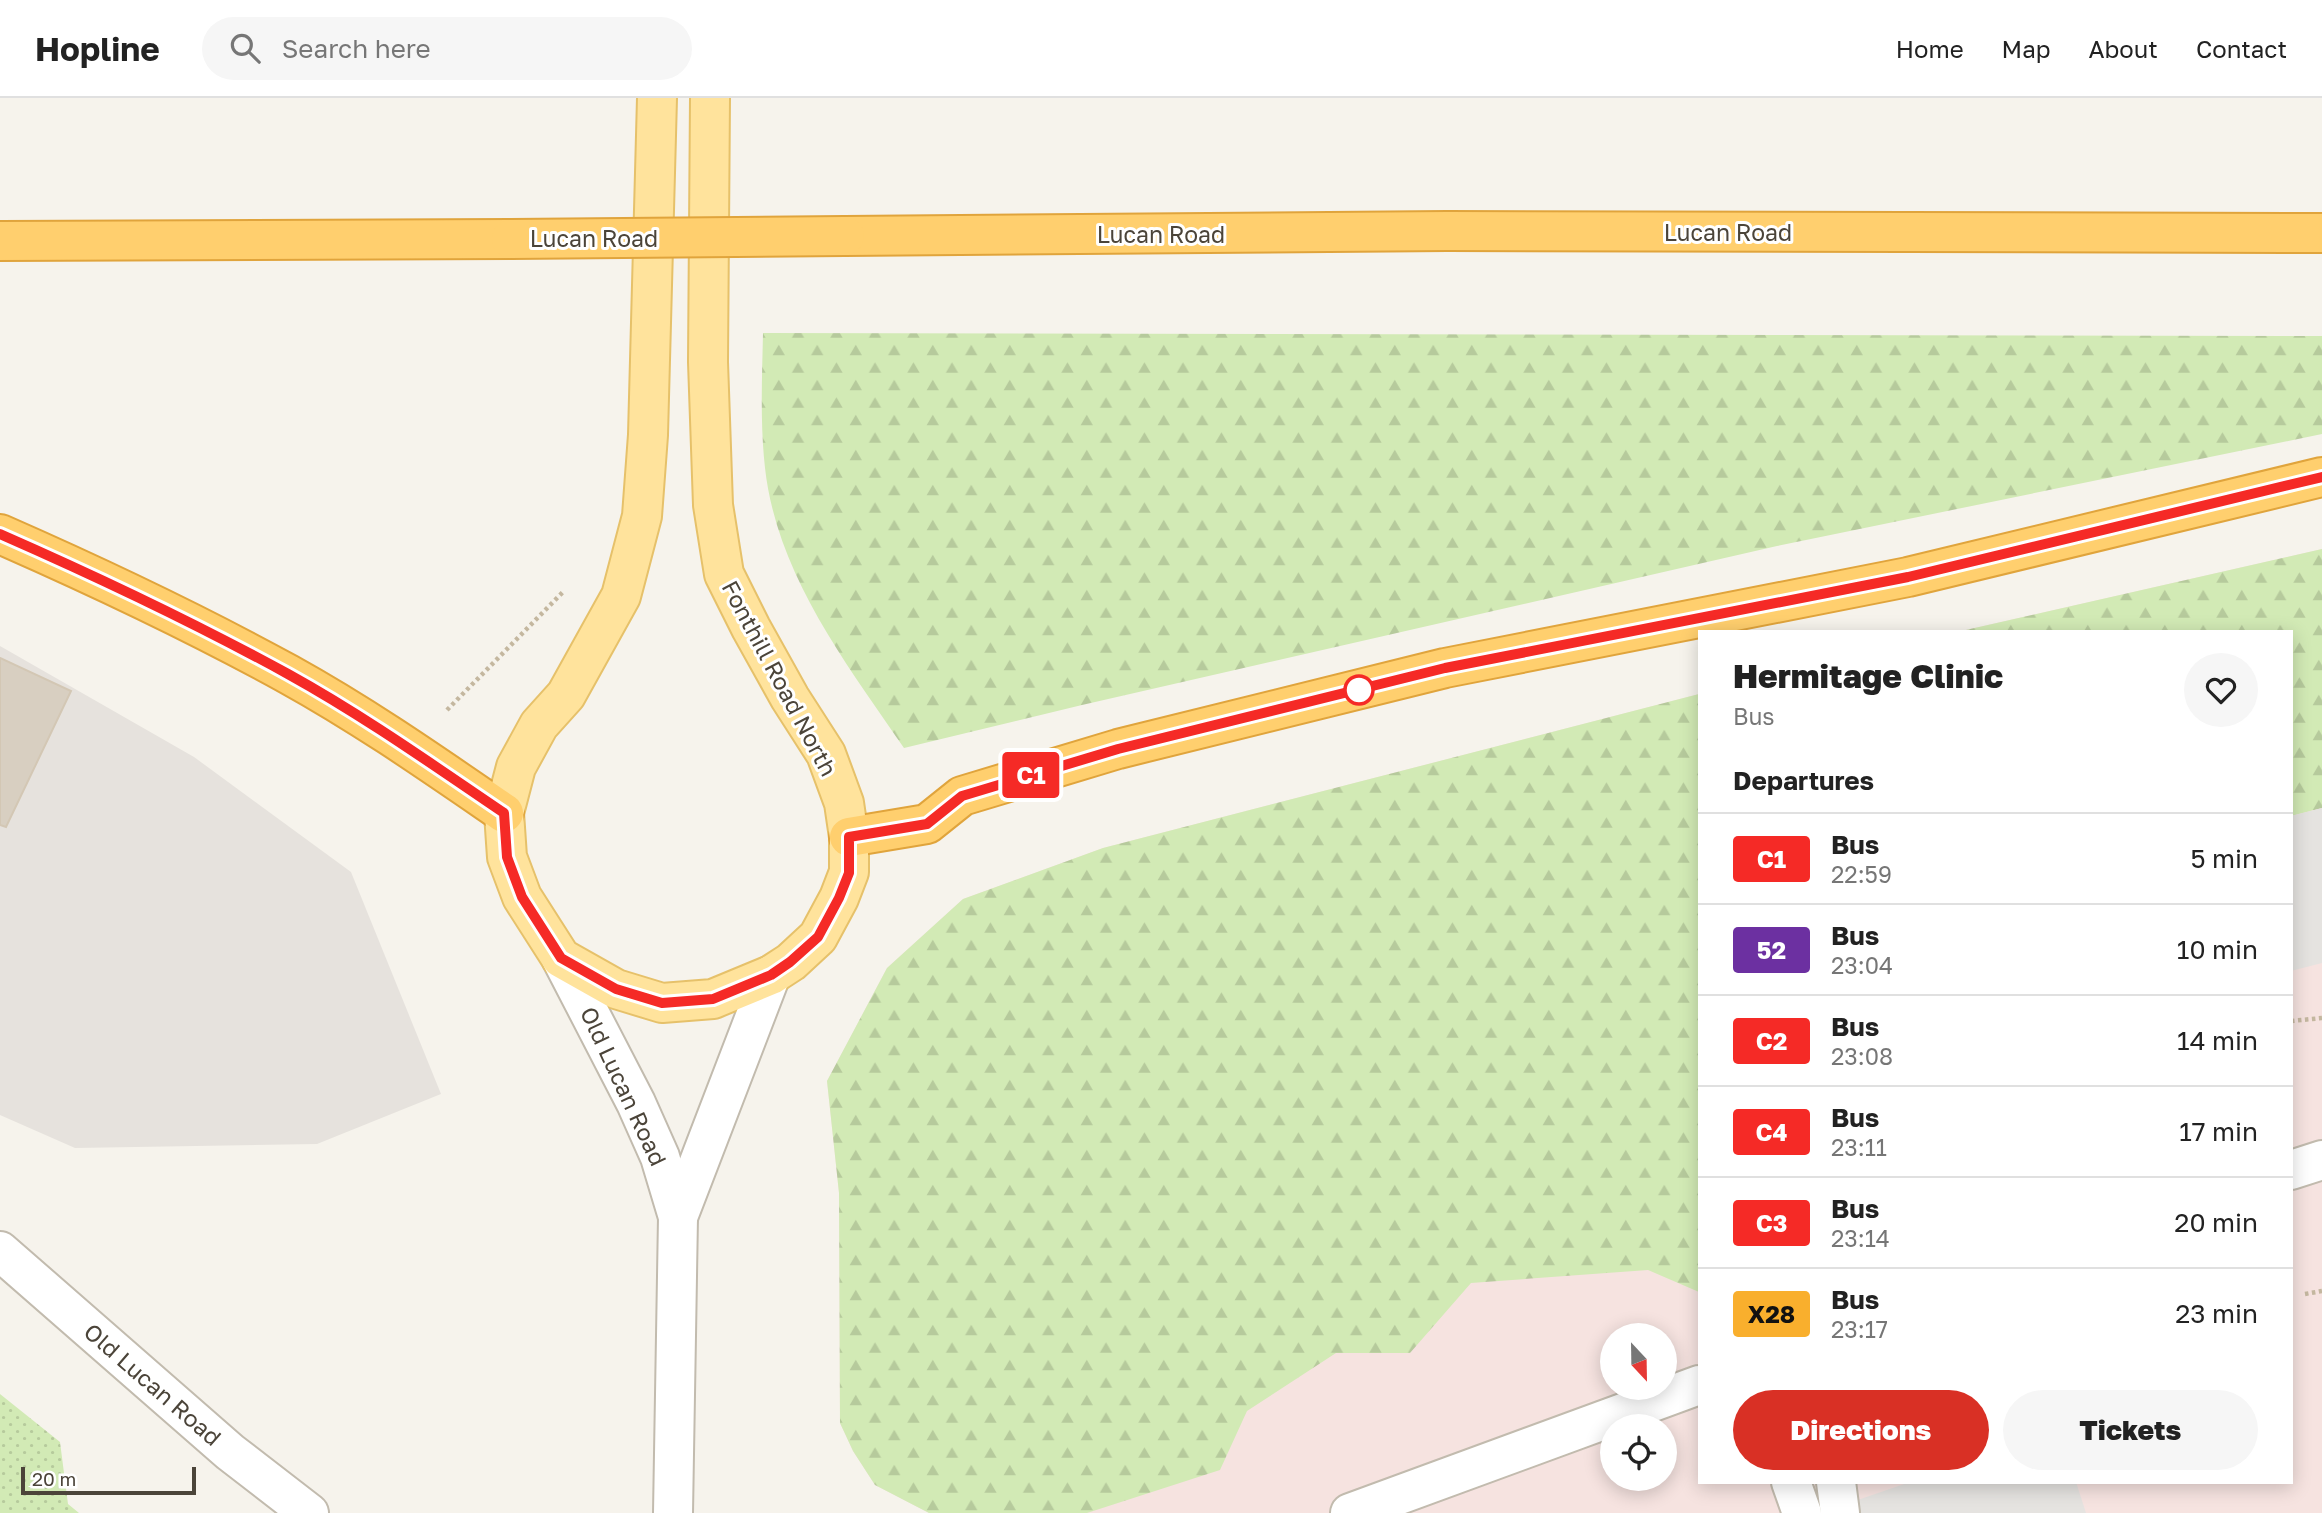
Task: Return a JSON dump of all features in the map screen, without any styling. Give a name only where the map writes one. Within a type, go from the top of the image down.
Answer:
[{"type":"highway","name":"Lucan Road","points":[[0,241],[1434,232],[2322,233]]},
{"type":"highway","points":[[849,837],[927,824],[962,796],[1118,749],[1445,668],[1908,577],[2322,477]]},
{"type":"highway","points":[[0,534],[91,575],[288,674],[385,732],[504,813]]},
{"type":"main road","name":"Fonthill Road North","points":[[657,98],[648,435],[642,516],[621,596],[566,695],[539,726],[516,767],[504,813],[507,857],[522,897],[561,958],[616,989],[662,1003],[713,999],[771,975],[790,962],[818,937],[849,873],[849,837],[844,803],[826,754],[790,698],[724,574],[713,505],[708,362],[710,98]]},
{"type":"street","name":"Old Lucan Road","points":[[561,958],[636,1103],[660,1157],[678,1217],[673,1513]]},
{"type":"street","name":"Old Lucan Road","points":[[678,1217],[771,975]]},
{"type":"street","points":[[2293,1169],[2322,1160]]},
{"type":"street","name":"Old Lucan Road","points":[[0,1251],[230,1452],[309,1513]]},
{"type":"street","points":[[1350,1513],[1698,1385]]},
{"type":"street","points":[[1792,1484],[1802,1513]]},
{"type":"street","points":[[1836,1484],[1840,1513]]},
{"type":"path","points":[[447,710],[573,582]]},
{"type":"path","points":[[2293,1021],[2322,1018]]},
{"type":"path","points":[[2305,1294],[2322,1291]]},
{"type":"shaded area","points":[[2322,549],[2322,1513],[929,1513],[875,1485],[853,1451],[840,1423],[839,1193],[827,1081],[887,968],[963,899],[1103,848],[1698,694],[1698,1484],[2293,1484],[2293,630],[1966,630]]},
{"type":"shaded area","points":[[0,646],[194,757],[351,872],[441,1094],[317,1144],[75,1148],[0,1115]]},
{"type":"shaded area","points":[[2322,808],[2322,963],[2293,970],[2293,815]]},
{"type":"shaded area","points":[[1904,1484],[2077,1484],[2086,1513],[1820,1513]]},
{"type":"green space","points":[[763,333],[2322,336],[2322,434],[1777,546],[904,748],[837,650],[817,616],[783,544],[772,507],[763,451]]},
{"type":"green space","points":[[2322,549],[2322,808],[2293,815],[2293,630],[1966,630]]},
{"type":"green space","points":[[1698,694],[1698,1292],[1648,1270],[1471,1283],[1410,1353],[1336,1353],[1247,1411],[1220,1470],[1087,1513],[929,1513],[875,1485],[853,1451],[840,1423],[839,1193],[827,1081],[887,968],[963,899],[1103,848]]},
{"type":"green space","points":[[0,1394],[60,1442],[68,1504],[79,1513],[0,1513]]},
{"type":"building","points":[[0,658],[71,691],[6,827],[0,825]]},
{"type":"bus line","name":"C1","points":[[0,534],[91,575],[288,674],[385,732],[504,813],[507,857],[522,897],[561,958],[616,989],[662,1003],[713,999],[771,975],[790,962],[818,937],[839,898],[849,873],[849,837],[927,824],[962,796],[1118,749],[1445,668],[1908,577],[2322,477]]}]
